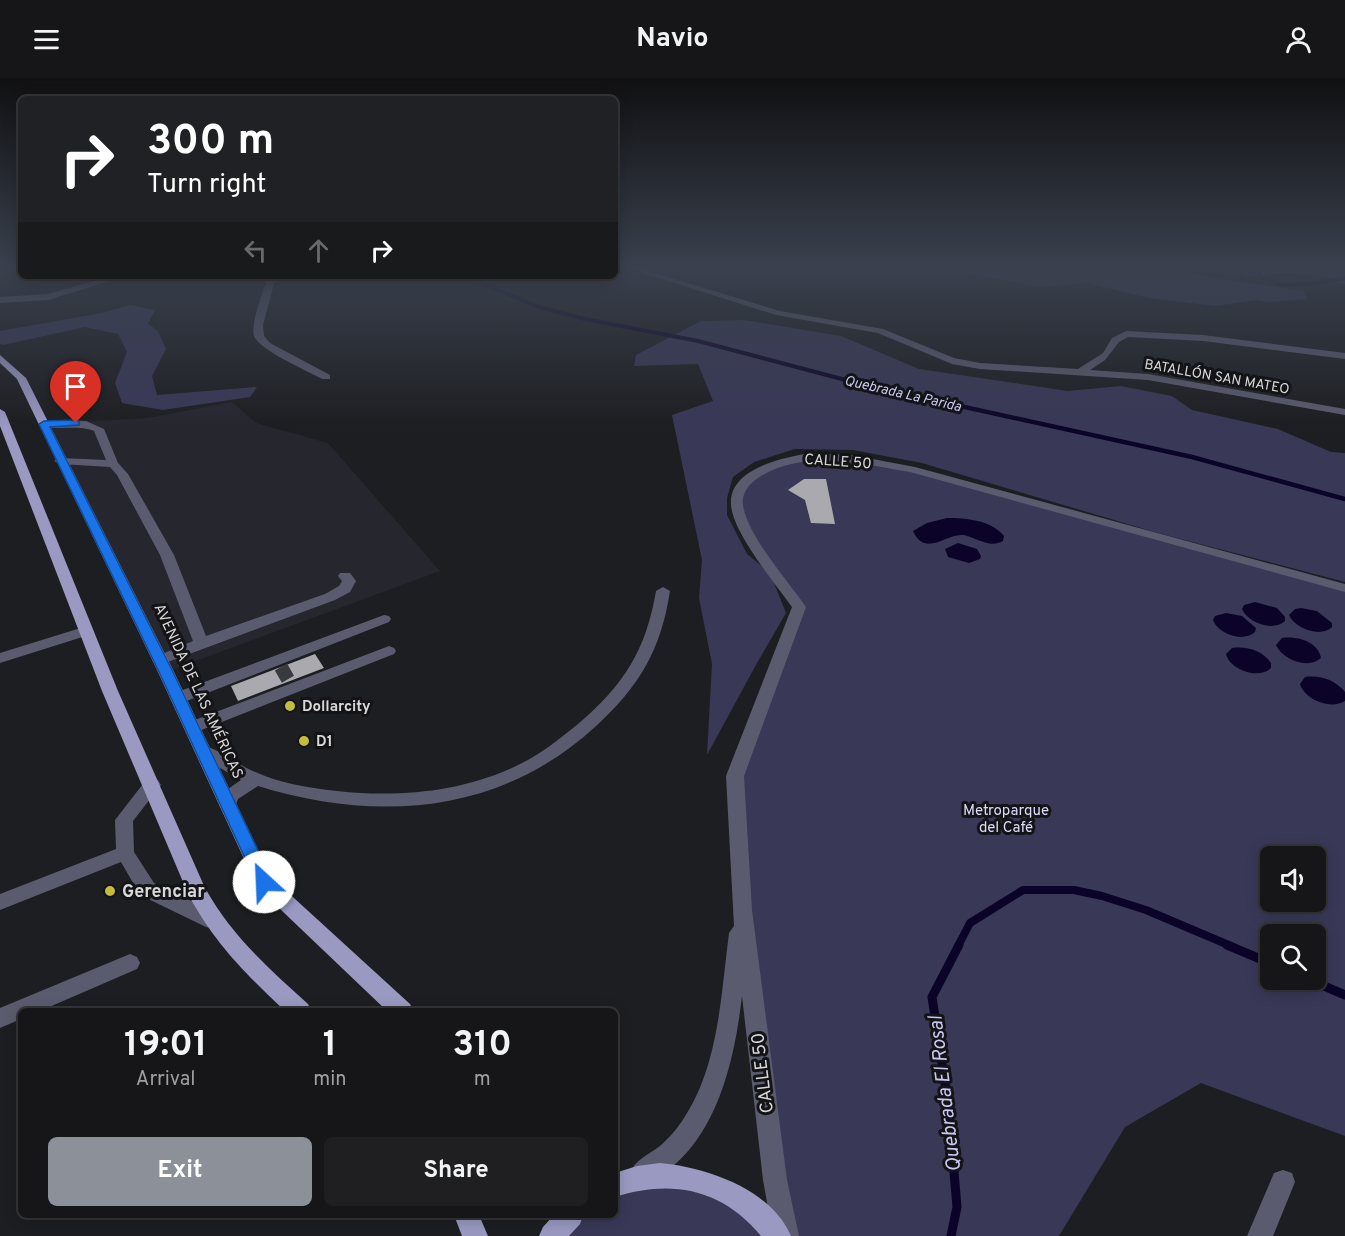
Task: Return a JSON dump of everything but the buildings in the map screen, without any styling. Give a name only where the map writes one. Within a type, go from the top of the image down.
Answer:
[{"type":"main road","name":"AVENIDA DE LAS AMÉRICAS","points":[[0,358],[21,378],[205,752],[264,882],[399,1008]]},
{"type":"main road","points":[[0,412],[110,691],[196,890],[213,921],[240,955],[297,1008]]},
{"type":"main road","points":[[621,1179],[691,1177],[716,1185],[744,1201],[768,1223],[778,1236]]},
{"type":"main road","points":[[467,1218],[475,1236]]},
{"type":"main road","points":[[552,1236],[568,1218]]},
{"type":"street","points":[[259,320],[259,337],[267,345],[326,377]]},
{"type":"street","name":"BATALLÓN SAN MATEO","points":[[819,320],[880,331],[952,361],[981,366],[1083,371],[1170,380],[1345,412]]},
{"type":"street","name":"BATALLÓN SAN MATEO","points":[[1083,371],[1103,360],[1115,340],[1126,334],[1203,338],[1345,356]]},
{"type":"street","points":[[44,424],[90,424],[99,429],[113,464],[122,474],[167,555],[201,642]]},
{"type":"street","name":"CALLE 50","points":[[786,1236],[775,1180],[742,910],[735,776],[799,607],[745,527],[736,506],[738,492],[748,480],[774,463],[804,457],[846,459],[911,469],[1345,588]]},
{"type":"street","points":[[60,461],[113,464]]},
{"type":"street","points":[[160,660],[201,642],[330,597],[345,590],[349,581],[345,576]]},
{"type":"street","points":[[205,752],[256,779],[309,793],[373,800],[427,798],[480,786],[523,770],[561,748],[610,705],[645,660],[654,636],[663,591]]},
{"type":"street","points":[[178,698],[279,663],[384,619]]},
{"type":"street","points":[[0,658],[87,631]]},
{"type":"street","points":[[192,727],[291,684],[389,651]]},
{"type":"street","points":[[228,805],[230,796],[256,779]]},
{"type":"street","points":[[152,785],[124,820],[125,854],[147,889],[213,921]]},
{"type":"street","points":[[0,902],[125,854]]},
{"type":"street","name":"CALLE 50","points":[[621,1179],[658,1164],[688,1133],[706,1104],[719,1068],[725,1038],[742,910]]},
{"type":"street","points":[[24,1008],[130,963]]},
{"type":"street","points":[[0,1018],[18,1010]]},
{"type":"street","points":[[1260,1236],[1282,1182]]},
{"type":"shaded area","points":[[232,402],[256,423],[328,443],[440,571],[166,672],[44,424],[147,418]]},
{"type":"shaded area","points":[[947,518],[970,519],[993,526],[1004,536],[1003,541],[993,544],[957,535],[930,544],[918,539],[913,531],[927,523]]},
{"type":"shaded area","points":[[958,543],[977,549],[981,556],[980,559],[969,563],[948,557],[945,549]]},
{"type":"shaded area","points":[[1255,602],[1277,608],[1285,617],[1285,621],[1274,626],[1255,622],[1242,609],[1244,605]]},
{"type":"shaded area","points":[[1295,609],[1317,611],[1332,623],[1332,627],[1321,632],[1302,628],[1289,615]]},
{"type":"shaded area","points":[[1226,613],[1242,616],[1256,628],[1255,632],[1244,637],[1225,633],[1213,620],[1215,616]]},
{"type":"shaded area","points":[[1282,638],[1306,641],[1316,647],[1321,658],[1303,663],[1289,658],[1276,645]]},
{"type":"shaded area","points":[[1232,648],[1249,648],[1259,652],[1271,663],[1271,668],[1259,673],[1239,669],[1233,665],[1226,654]]},
{"type":"shaded area","points":[[1305,677],[1332,681],[1345,692],[1345,701],[1339,704],[1326,704],[1313,699],[1307,695],[1300,684]]},
{"type":"green space","points":[[62,320],[150,320],[148,324],[158,331],[166,349],[152,376],[157,395],[257,387],[250,397],[163,410],[122,403],[115,383],[127,352],[118,334],[85,327],[3,345],[0,344],[0,331]]},
{"type":"green space","points":[[744,320],[841,336],[919,369],[1068,391],[1121,386],[1172,396],[1192,410],[1278,429],[1331,452],[1345,453],[1345,582],[1158,533],[922,463],[853,450],[795,449],[754,462],[733,477],[727,498],[727,515],[747,554],[770,573],[786,613],[707,755],[712,664],[699,598],[702,560],[672,415],[713,401],[698,364],[634,366],[636,355],[701,321]]},
{"type":"green space","name":"Metroparque del Café","points":[[804,457],[911,469],[1345,588],[1345,1136],[1201,1083],[1125,1127],[1059,1236],[786,1236],[735,776],[799,607],[737,506],[748,480]]},
{"type":"green space","points":[[691,1177],[778,1236],[552,1236],[568,1218],[618,1218],[618,1185]]},
{"type":"waterway","name":"Quebrada La Parida","points":[[590,320],[698,341],[857,383]]},
{"type":"waterway","name":"Quebrada La Parida","points":[[851,382],[1192,457],[1345,499]]},
{"type":"waterway","name":"Quebrada El Rosal","points":[[958,946],[970,923],[1023,890],[1074,890],[1102,896],[1146,910],[1231,946]]},
{"type":"waterway","name":"Quebrada El Rosal","points":[[951,1236],[957,1207],[948,1103],[932,997],[959,945]]},
{"type":"waterway","name":"Quebrada El Rosal","points":[[1227,945],[1260,959]]},
{"type":"waterway","name":"Quebrada El Rosal","points":[[1326,987],[1345,995]]},
{"type":"tunnel","points":[[281,667],[289,681]]},
{"type":"place","name":"Dollarcity","points":[[290,706]]},
{"type":"place","name":"D1","points":[[304,741]]},
{"type":"place","name":"Gerenciar","points":[[110,891]]},
{"type":"route","points":[[76,423],[44,424],[60,461],[114,564],[205,752],[264,882]]}]
